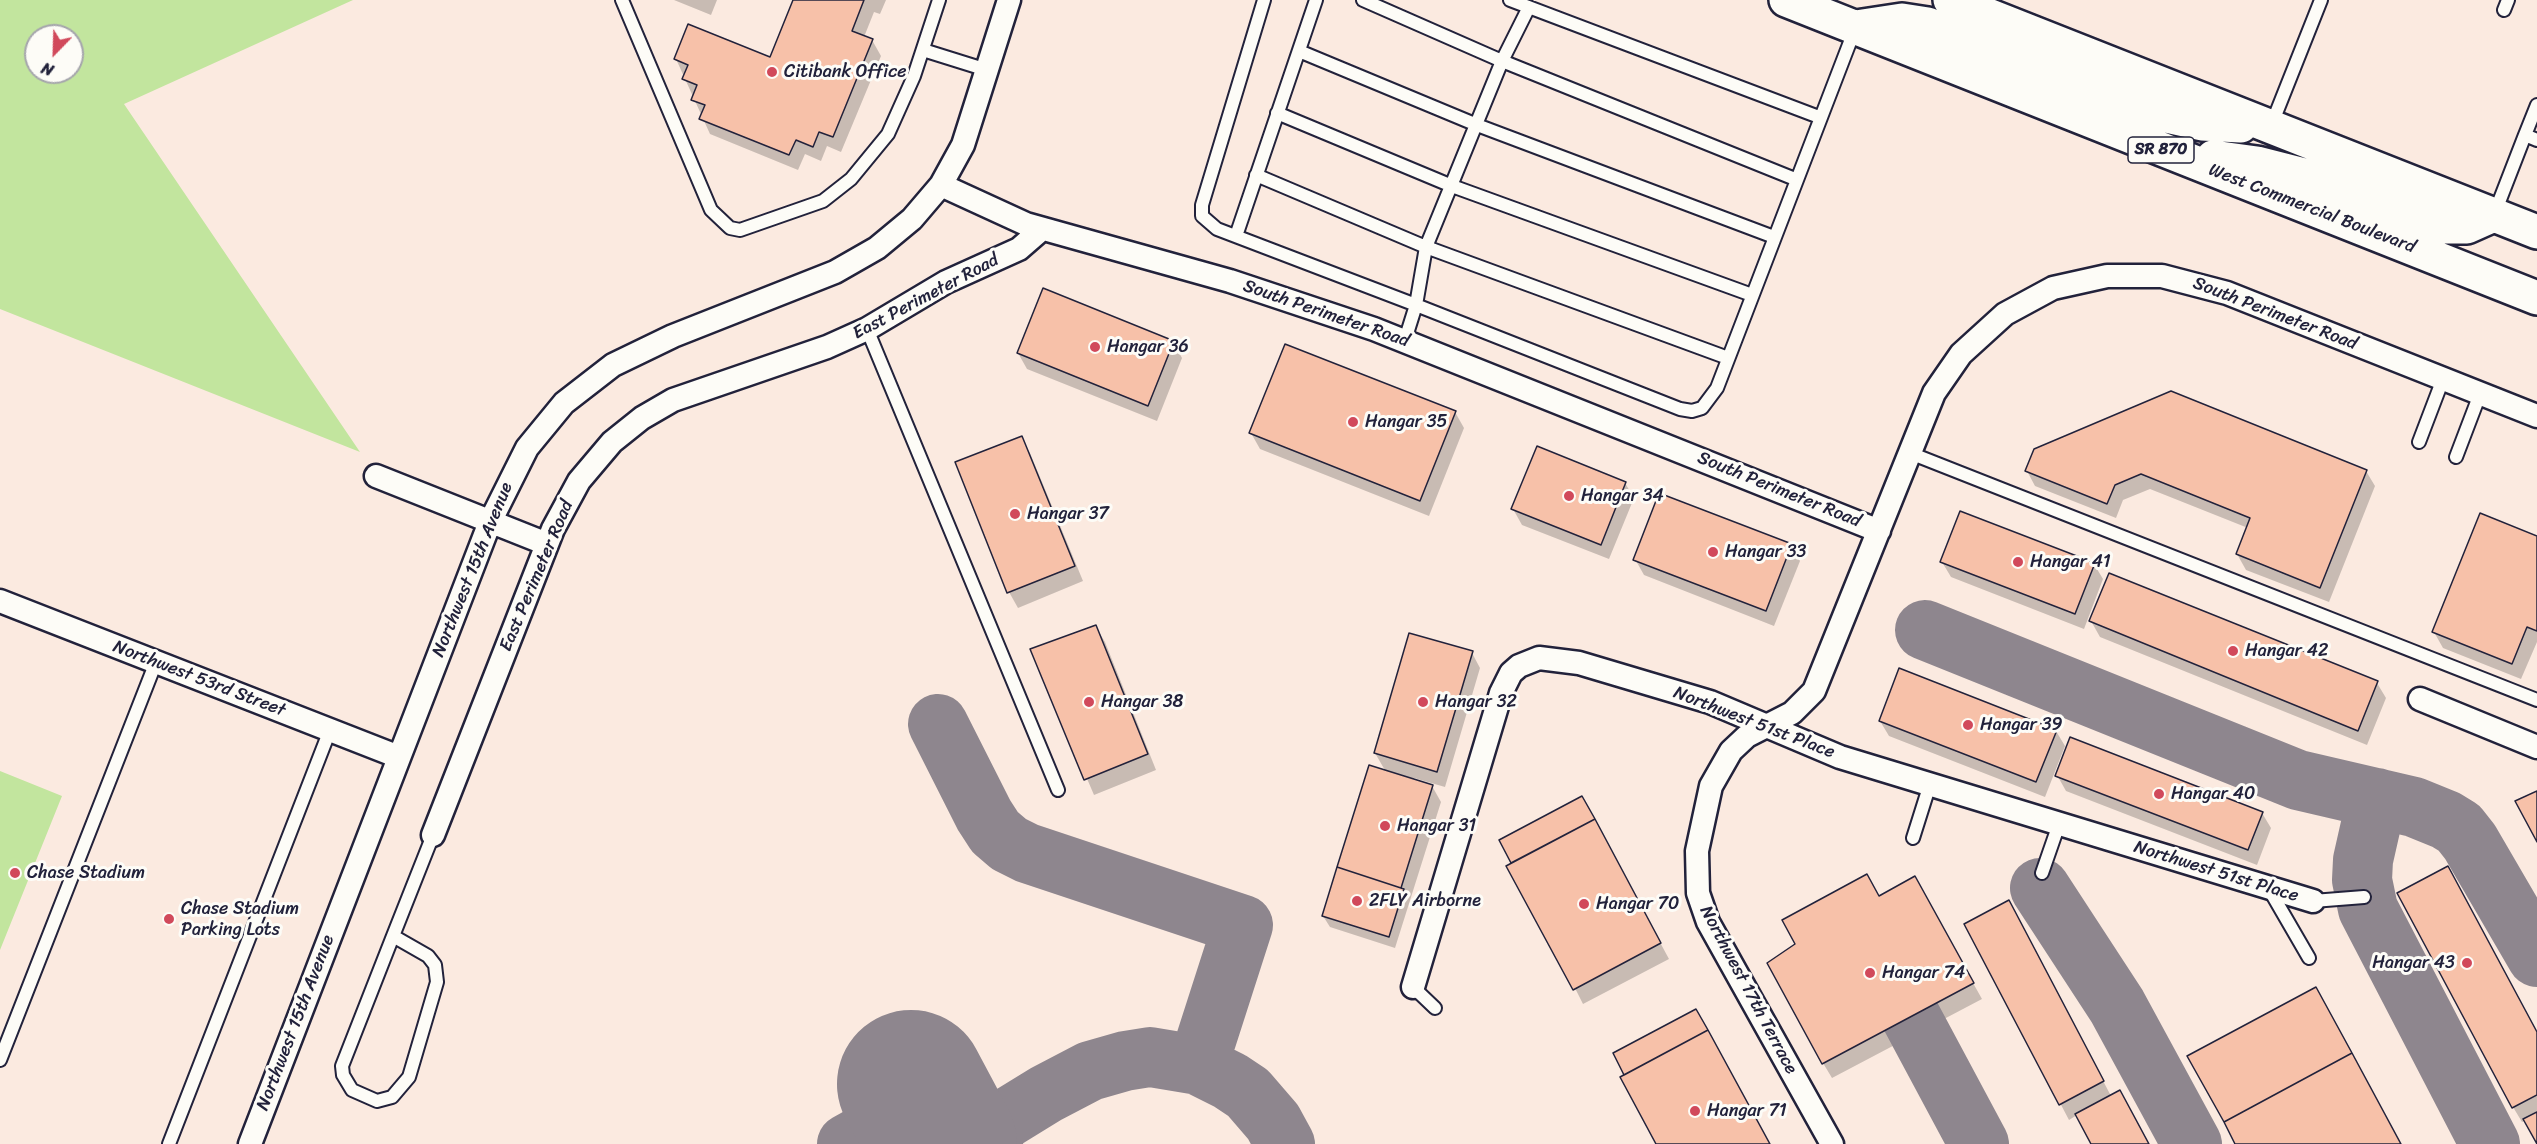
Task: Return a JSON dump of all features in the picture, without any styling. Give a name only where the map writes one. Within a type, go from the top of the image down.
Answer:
[{"type":"highway","name":"West Commercial Boulevard","points":[[1786,0],[2537,298]]},
{"type":"highway","points":[[1950,0],[2537,232]]},
{"type":"highway","points":[[1855,27],[1902,20],[1928,24],[2157,114],[2202,124],[2270,127]]},
{"type":"highway","points":[[2161,150],[2257,163],[2308,176],[2438,227],[2466,227],[2494,215]]},
{"type":"street","name":"Northwest 15th Avenue","points":[[250,1144],[490,522],[527,448],[552,416],[581,388],[613,365],[653,344],[813,282],[857,260],[912,219],[941,185],[963,145],[1009,0]]},
{"type":"street","name":"South Perimeter Road","points":[[941,185],[1006,217],[1282,297],[1405,340],[1879,531],[1941,381],[1961,354],[1990,325],[2021,303],[2053,288],[2107,276],[2162,276],[2210,287],[2537,416]]},
{"type":"street","name":"East Perimeter Road","points":[[434,835],[547,544],[569,496],[589,467],[612,442],[642,418],[688,393],[827,346],[867,329],[946,282],[1019,249],[1042,229]]},
{"type":"street","points":[[376,476],[547,544]]},
{"type":"street","name":"Northwest 17th Terrace","points":[[1832,1144],[1716,937],[1698,893],[1697,851],[1711,786],[1731,751],[1747,736],[1792,713],[1814,691],[1879,531]]},
{"type":"street","name":"Northwest 53rd Street","points":[[0,602],[399,757]]},
{"type":"street","name":"Northwest 51st Place","points":[[1413,987],[1501,693],[1511,673],[1519,666],[1539,658],[1564,659],[1710,702],[1840,757],[2313,901]]},
{"type":"street","points":[[2420,699],[2537,747]]},
{"type":"lane","points":[[622,0],[711,210],[730,228],[740,230],[823,201],[851,179],[888,134],[923,50],[939,0]]},
{"type":"lane","points":[[1264,0],[1202,206],[1202,216],[1207,223],[1680,409],[1692,411],[1702,408],[1710,400],[1728,358],[1855,27]]},
{"type":"lane","points":[[1236,236],[1316,0]]},
{"type":"lane","points":[[1363,0],[1502,61],[1795,179]]},
{"type":"lane","points":[[1510,0],[1819,117]]},
{"type":"lane","points":[[2270,127],[2321,0]]},
{"type":"lane","points":[[1405,340],[1416,305],[1426,247],[1502,61],[1529,7]]},
{"type":"lane","points":[[923,50],[987,70]]},
{"type":"lane","points":[[1299,51],[1477,125],[1774,237]]},
{"type":"lane","points":[[2494,215],[2531,138],[2537,105]]},
{"type":"lane","points":[[1277,113],[1452,186],[1752,295]]},
{"type":"lane","points":[[1256,175],[1426,247],[1728,358]]},
{"type":"lane","points":[[867,329],[1058,790]]},
{"type":"lane","points":[[2419,442],[2443,379]]},
{"type":"lane","points":[[2456,457],[2480,394]]},
{"type":"lane","points":[[1910,453],[2537,700]]},
{"type":"lane","points":[[0,1060],[156,662]]},
{"type":"lane","points":[[169,1144],[330,730]]},
{"type":"lane","points":[[1913,838],[1930,784]]},
{"type":"lane","points":[[2042,873],[2060,824]]},
{"type":"lane","name":"East Perimeter Road","points":[[393,936],[428,956],[435,965],[437,982],[409,1077],[392,1097],[376,1101],[352,1090],[343,1075],[342,1066],[393,936],[434,835]]},
{"type":"lane","points":[[2268,888],[2309,958]]},
{"type":"lane","points":[[2313,901],[2364,897]]},
{"type":"lane","points":[[1413,987],[1435,1008]]},
{"type":"green space","points":[[0,0],[353,0],[124,104],[360,452],[0,309]]},
{"type":"green space","name":"Chase Stadium","points":[[0,771],[62,796],[0,950]]},
{"type":"building","name":"Citibank Office","points":[[793,0],[864,0],[852,31],[873,39],[833,137],[819,132],[813,147],[796,140],[789,155],[699,119],[705,105],[691,100],[697,85],[682,79],[688,65],[674,59],[688,24],[770,57]]},
{"type":"building","name":"Hangar 36","points":[[1043,288],[1174,341],[1148,406],[1017,353]]},
{"type":"building","name":"Hangar 35","points":[[1285,344],[1456,411],[1420,501],[1249,433]]},
{"type":"building","points":[[2171,391],[2367,470],[2320,588],[2236,554],[2250,518],[2141,474],[2115,485],[2107,504],[2025,471],[2034,449]]},
{"type":"building","name":"Hangar 37","points":[[1022,436],[1075,566],[1007,593],[955,462]]},
{"type":"building","name":"Hangar 34","points":[[1537,446],[1626,482],[1601,545],[1511,509]]},
{"type":"building","name":"Hangar 33","points":[[1659,493],[1792,544],[1766,611],[1633,560]]},
{"type":"building","name":"Hangar 41","points":[[1960,511],[2095,563],[2075,614],[1940,562]]},
{"type":"building","points":[[2480,513],[2537,536],[2537,631],[2527,627],[2512,664],[2432,632]]},
{"type":"building","name":"Hangar 42","points":[[2109,573],[2378,681],[2358,731],[2089,621]]},
{"type":"building","name":"Hangar 38","points":[[1096,625],[1148,754],[1084,780],[1030,649]]},
{"type":"building","name":"Hangar 32","points":[[1409,633],[1473,651],[1437,772],[1374,753]]},
{"type":"building","name":"Hangar 39","points":[[1899,668],[2057,730],[2036,782],[1879,721]]},
{"type":"building","name":"Hangar 40","points":[[2070,737],[2263,812],[2248,850],[2055,776]]},
{"type":"building","name":"Hangar 31","points":[[1369,765],[1433,785],[1401,888],[1337,867]]},
{"type":"building","points":[[2537,791],[2537,842],[2515,801]]},
{"type":"building","points":[[1582,796],[1595,819],[1511,863],[1499,840]]},
{"type":"building","name":"Hangar 70","points":[[1595,819],[1661,943],[1573,990],[1506,866]]},
{"type":"building","name":"Hangar 43","points":[[2448,866],[2537,1032],[2537,1095],[2512,1108],[2397,893]]},
{"type":"building","points":[[1337,867],[1404,889],[1389,937],[1322,916]]},
{"type":"building","name":"Hangar 74","points":[[1867,874],[1879,896],[1915,876],[1974,983],[1822,1064],[1767,963],[1795,944],[1782,920]]},
{"type":"building","points":[[2009,900],[2104,1081],[2059,1105],[1964,924]]},
{"type":"building","points":[[2316,987],[2352,1053],[2224,1122],[2187,1056]]},
{"type":"building","points":[[1696,1009],[1708,1030],[1624,1075],[1613,1053]]},
{"type":"building","name":"Hangar 71","points":[[1708,1030],[1770,1144],[1656,1144],[1620,1077]]},
{"type":"building","points":[[2352,1053],[2401,1144],[2235,1144],[2224,1122]]},
{"type":"building","points":[[2120,1090],[2149,1144],[2091,1144],[2075,1114]]},
{"type":"building","points":[[2537,1112],[2537,1144],[2523,1119]]},
{"type":"taxiway","points":[[1925,630],[2298,780],[2414,807],[2446,820],[2459,828],[2470,842],[2537,957]]},
{"type":"taxiway","points":[[938,724],[984,815],[995,832],[1009,844],[1027,853],[1243,925],[1198,1065]]},
{"type":"taxiway","points":[[2377,798],[2363,860],[2362,880],[2368,909],[2490,1144]]},
{"type":"taxiway","points":[[2040,888],[2117,1006],[2192,1144]]},
{"type":"taxiway","points":[[1911,1017],[1979,1144]]},
{"type":"taxiway","points":[[987,1144],[1002,1121],[1046,1094],[1090,1071],[1150,1057],[1198,1065],[1230,1081],[1248,1093],[1273,1122],[1285,1144]]},
{"type":"taxiway","points":[[847,1144],[921,1103]]},
{"type":"runway","points":[[911,1084],[943,1144]]},
{"type":"place","name":"Citibank Office","points":[[772,72]]},
{"type":"place","name":"Hangar 36","points":[[1095,347]]},
{"type":"place","name":"Hangar 35","points":[[1353,422]]},
{"type":"place","name":"Hangar 34","points":[[1569,496]]},
{"type":"place","name":"Hangar 37","points":[[1015,514]]},
{"type":"place","name":"Hangar 33","points":[[1713,552]]},
{"type":"place","name":"Hangar 41","points":[[2018,562]]},
{"type":"place","name":"Hangar 42","points":[[2233,651]]},
{"type":"place","name":"Hangar 38","points":[[1089,702]]},
{"type":"place","name":"Hangar 32","points":[[1423,702]]},
{"type":"place","name":"Hangar 39","points":[[1968,725]]},
{"type":"place","name":"Hangar 40","points":[[2159,794]]},
{"type":"place","name":"Hangar 31","points":[[1385,826]]},
{"type":"place","name":"Chase Stadium","points":[[15,873]]},
{"type":"place","name":"2FLY Airborne","points":[[1357,901]]},
{"type":"place","name":"Hangar 70","points":[[1584,904]]},
{"type":"place","name":"Chase Stadium Parking Lots","points":[[169,919]]},
{"type":"place","name":"Hangar 43","points":[[2467,963]]},
{"type":"place","name":"Hangar 74","points":[[1870,973]]},
{"type":"place","name":"Hangar 71","points":[[1695,1111]]}]
